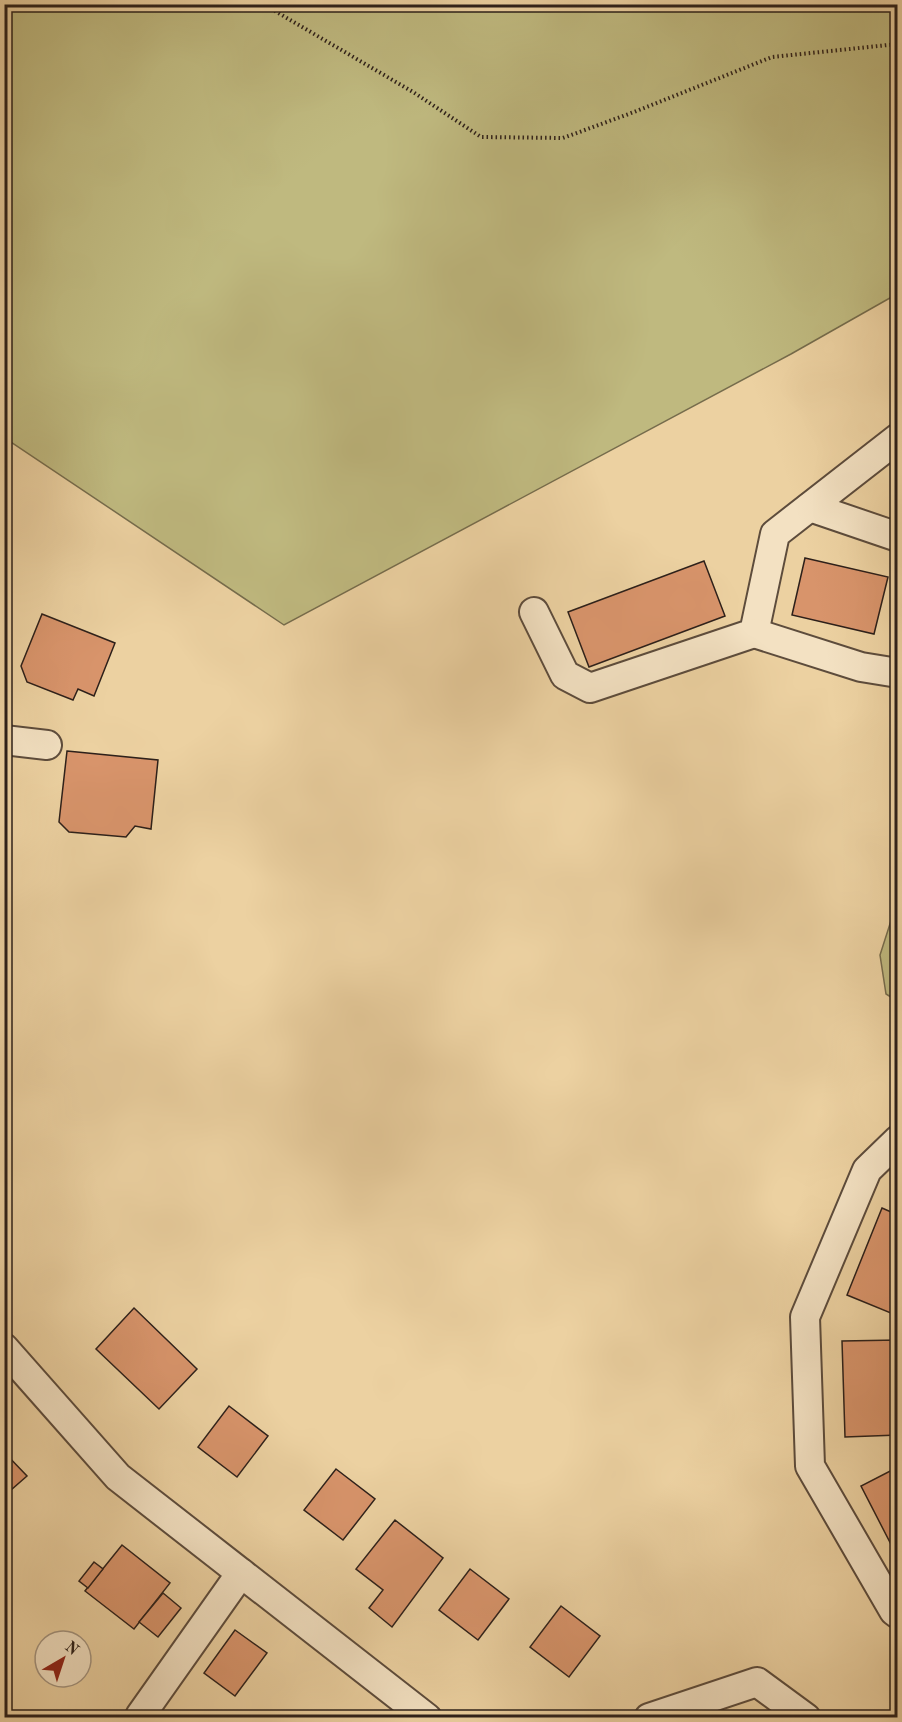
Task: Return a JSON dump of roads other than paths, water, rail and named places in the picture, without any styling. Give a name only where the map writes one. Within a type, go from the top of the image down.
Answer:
[{"type":"lane","points":[[754,633],[775,534],[897,438]]},
{"type":"lane","points":[[810,507],[897,537]]},
{"type":"lane","points":[[534,612],[565,675],[590,688],[754,633],[861,667],[897,673]]},
{"type":"lane","points":[[4,740],[47,745]]},
{"type":"lane","points":[[897,1140],[867,1170],[805,1317],[810,1466],[897,1614]]},
{"type":"lane","points":[[4,1347],[118,1477],[427,1718]]},
{"type":"lane","points":[[140,1716],[241,1573]]},
{"type":"lane","points":[[649,1718],[757,1682],[806,1718]]}]
